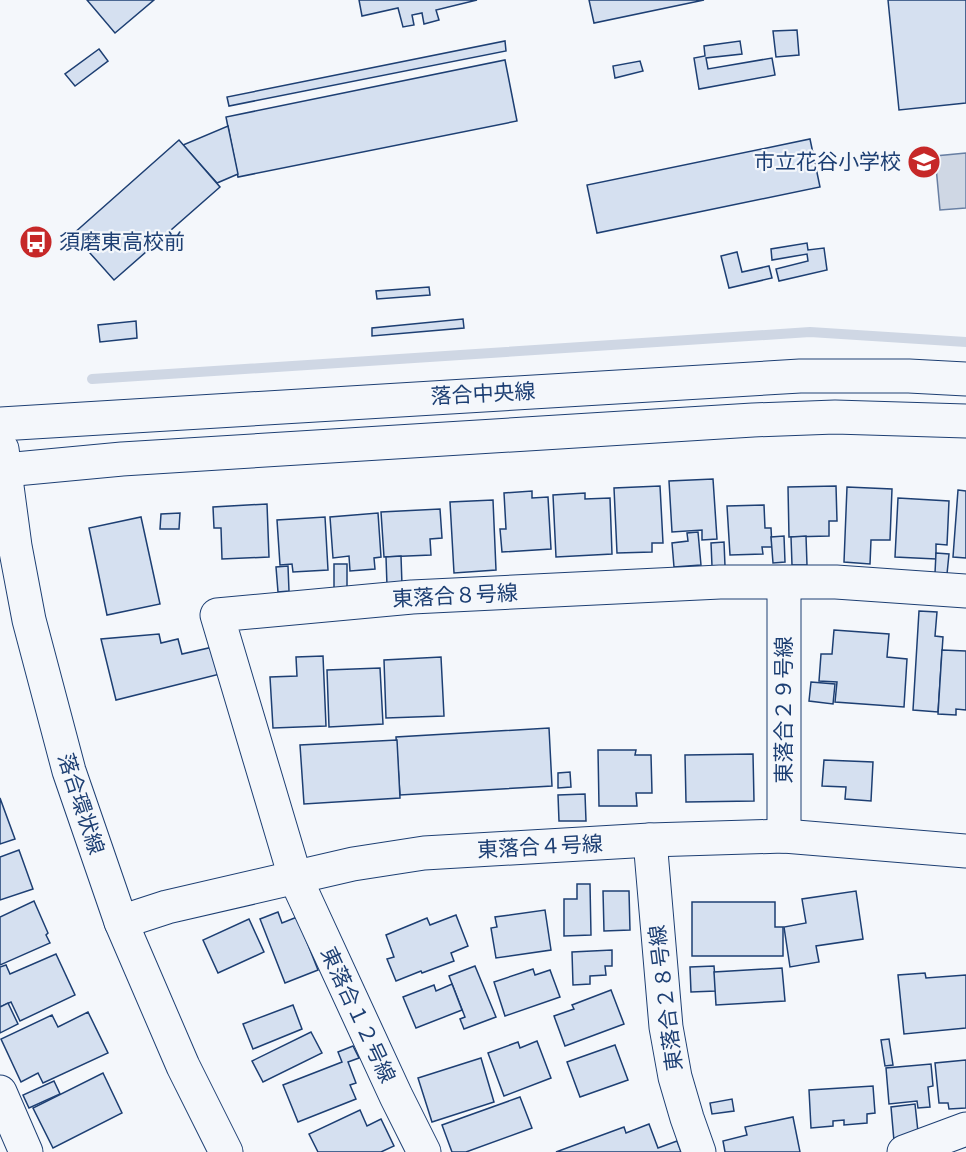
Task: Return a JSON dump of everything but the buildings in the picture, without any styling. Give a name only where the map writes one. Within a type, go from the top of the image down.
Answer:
[{"type":"street","name":"落合中央線","points":[[1,444],[800,376],[966,379]]},
{"type":"street","name":"落合中央線","points":[[1,444],[122,459],[765,420],[888,417],[966,422]]},
{"type":"street","name":"落合環状線","points":[[1,444],[15,546],[29,620],[69,771],[121,922],[183,1066],[226,1152]]},
{"type":"street","name":"東落合８号線","points":[[295,878],[218,615],[412,597],[720,582],[836,582],[966,591]]},
{"type":"street","name":"東落合２９号線","points":[[784,583],[784,836]]},
{"type":"street","name":"東落合４号線","points":[[121,922],[167,907],[353,864],[424,853],[650,840],[784,836],[966,851]]},
{"type":"street","name":"東落合２８号線","points":[[650,840],[666,1027],[675,1077],[699,1152]]},
{"type":"street","name":"東落合１２号線","points":[[295,878],[424,1152]]},
{"type":"street","points":[[0,1092],[26,1152]]},
{"type":"street","points":[[904,1152],[966,1129]]},
{"type":"shaded area","points":[[966,153],[966,208],[940,210],[935,156]]},
{"type":"waterway","points":[[92,379],[810,332],[966,342]]},
{"type":"place","name":"市立花谷小学校","points":[[924,162]]},
{"type":"place","name":"須磨東高校前","points":[[36,242]]}]
